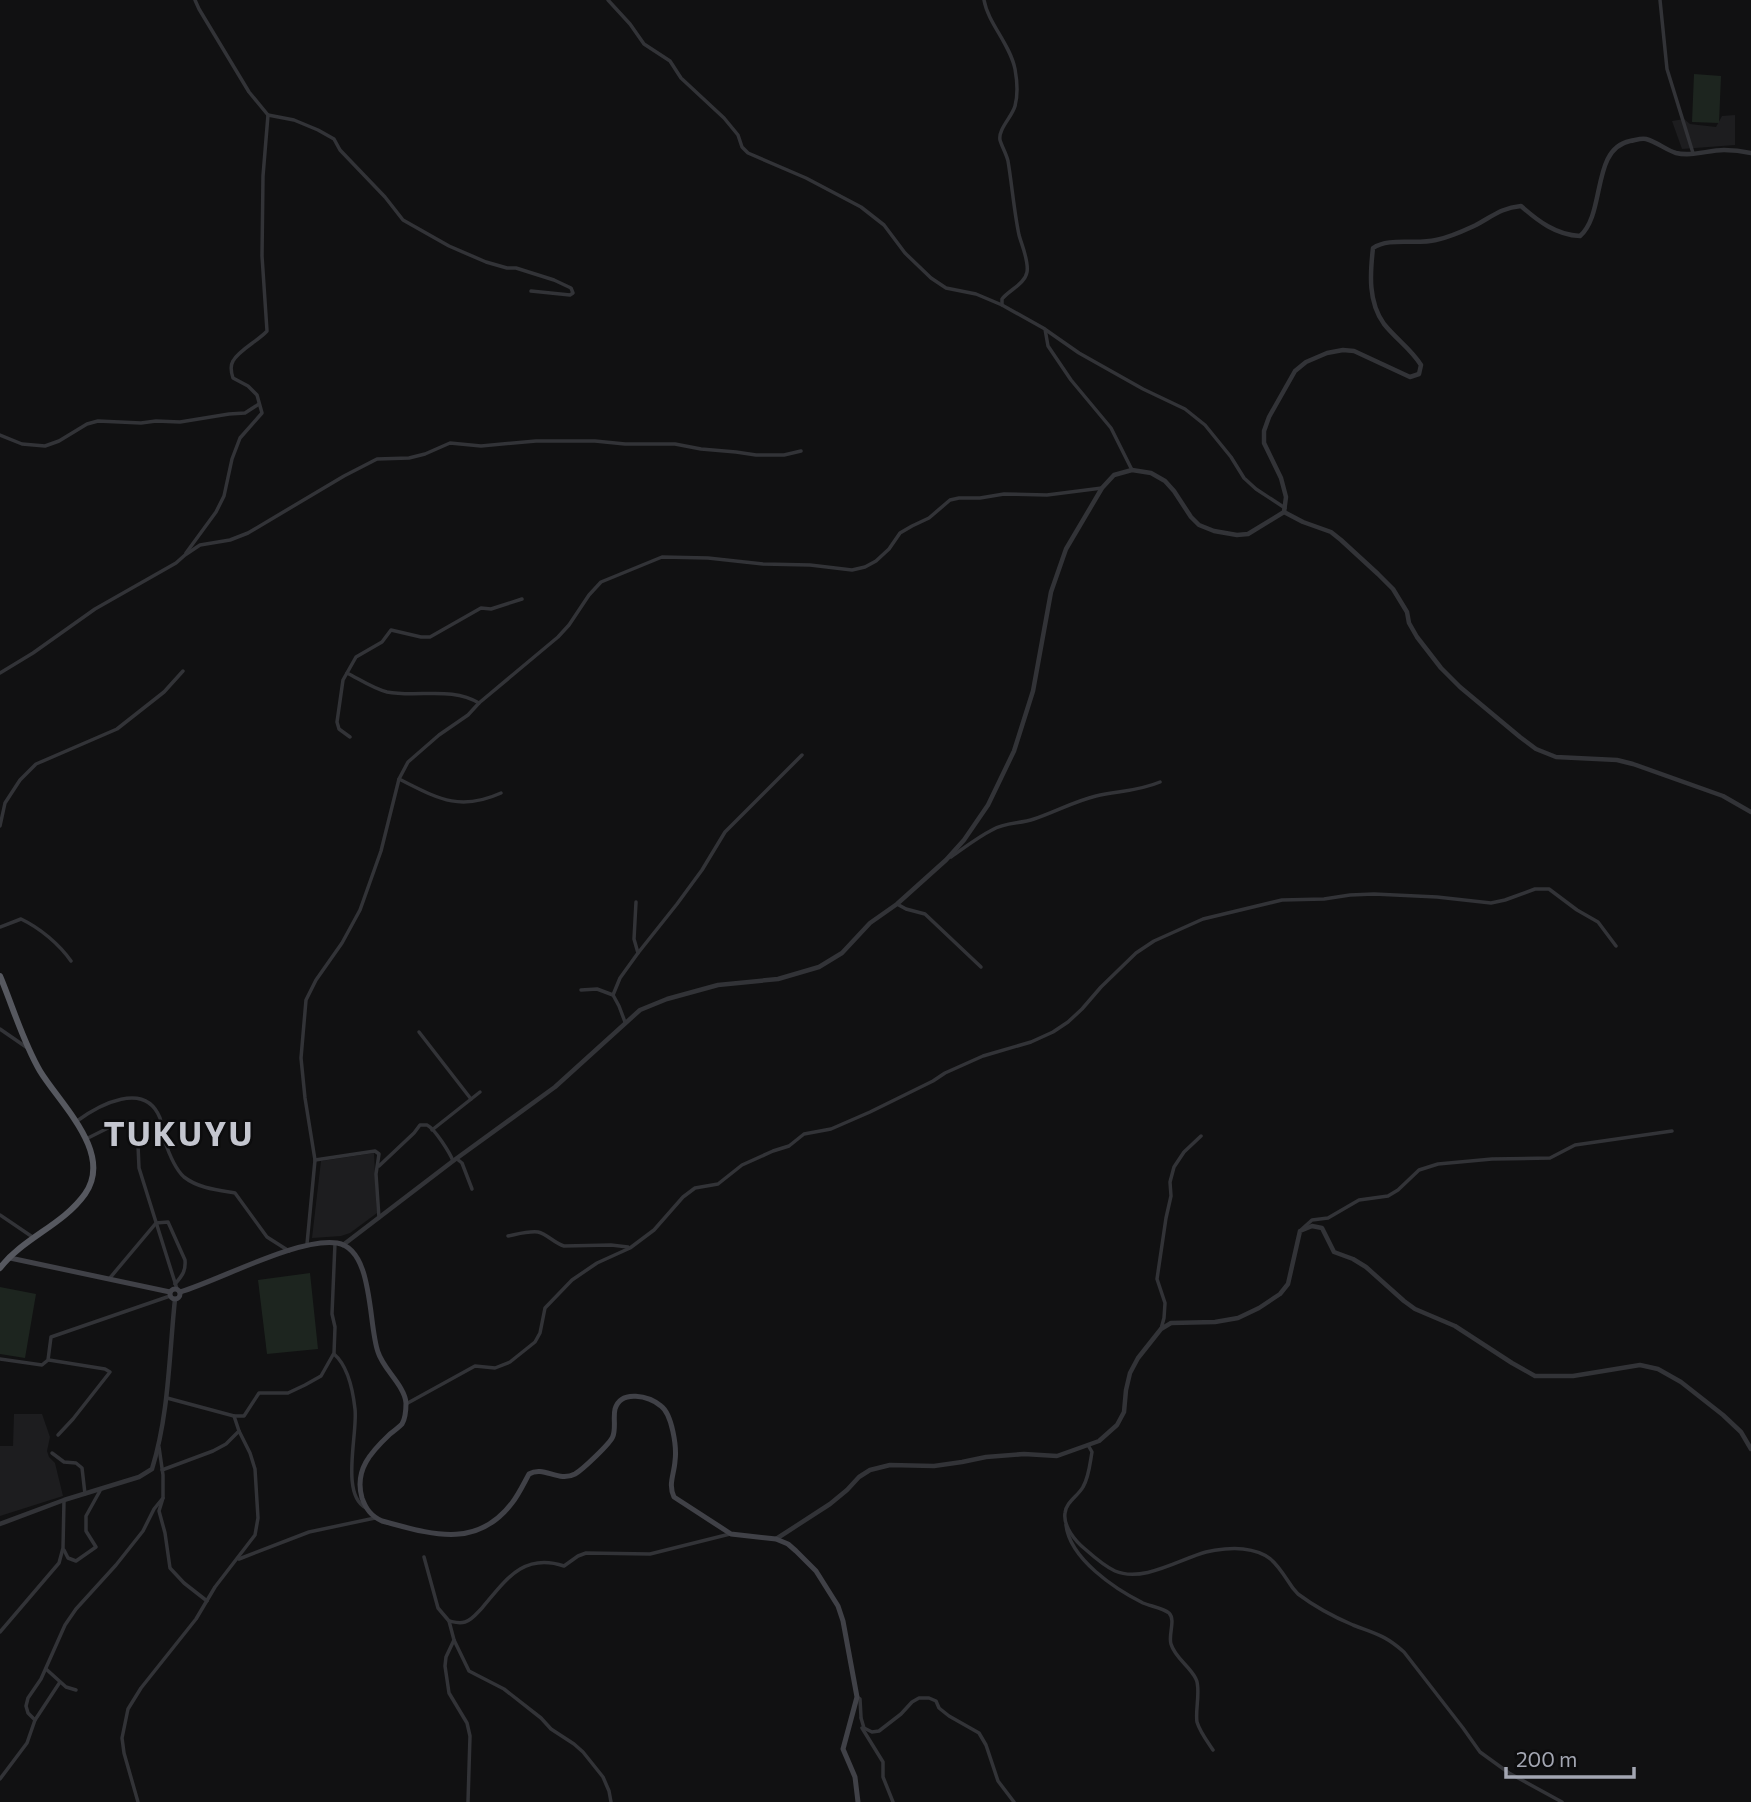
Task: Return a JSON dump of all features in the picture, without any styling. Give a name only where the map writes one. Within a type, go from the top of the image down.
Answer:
[{"type":"highway","points":[[0,976],[30,1050],[40,1070],[86,1139],[94,1166],[87,1192],[73,1208],[0,1268]]},
{"type":"main road","points":[[10,1258],[109,1279],[172,1296],[174,1289],[289,1251],[307,1246],[335,1243],[343,1245],[352,1251],[361,1263],[367,1283],[377,1352],[405,1395],[406,1404],[403,1423],[374,1449],[366,1460],[360,1474],[359,1486],[366,1508],[375,1518],[432,1534],[460,1534],[476,1531],[493,1523],[513,1502],[529,1474],[539,1471],[559,1477],[576,1473],[613,1435],[615,1411],[624,1397],[634,1396],[659,1404],[670,1416],[676,1453],[670,1482],[674,1497],[731,1534],[776,1539],[796,1550],[816,1572],[838,1606],[858,1697],[843,1749],[855,1777],[858,1802]]},
{"type":"street","points":[[195,0],[249,92],[268,116],[294,120],[334,139],[340,150],[403,220],[449,246],[485,262],[554,280],[571,288],[573,293],[570,295],[531,291]]},
{"type":"street","points":[[608,0],[644,44],[670,61],[681,78],[724,118],[748,153],[806,178],[861,207],[884,225],[905,253],[931,278],[946,288],[1002,305],[1045,329],[1100,366],[1185,409],[1205,425],[1244,478],[1256,489],[1303,522],[1331,533],[1378,573],[1393,589],[1407,612],[1409,623],[1417,637],[1441,668],[1460,687],[1536,749],[1556,757],[1617,760],[1633,764],[1723,796],[1751,812]]},
{"type":"street","points":[[984,0],[1015,68],[1016,103],[1012,116],[1000,133],[1000,140],[1006,155],[1027,272],[1024,281],[1002,299],[1002,305]]},
{"type":"street","points":[[1660,0],[1667,69],[1693,153]]},
{"type":"street","points":[[0,673],[95,609],[176,563],[216,512],[224,496],[232,459],[240,438],[262,413],[257,395],[233,377],[231,368],[232,362],[239,354],[267,331],[262,256],[263,176],[268,116]]},
{"type":"street","points":[[343,1245],[555,1087],[640,1010],[667,999],[718,985],[778,979],[819,967],[842,953],[870,923],[897,904],[946,860],[964,840],[988,805],[1014,751],[1033,691],[1051,592],[1062,560],[1102,488],[1114,475],[1132,470],[1151,473],[1165,481],[1199,525],[1214,531],[1248,534],[1284,510],[1286,497],[1281,478],[1264,443],[1264,431],[1295,371],[1306,362],[1343,350],[1354,351],[1410,377],[1419,374],[1421,365],[1413,353],[1385,324],[1376,310],[1371,275],[1373,248],[1379,244],[1427,243],[1453,236],[1492,214],[1521,206],[1538,222],[1571,236],[1580,236],[1586,231],[1594,213],[1606,163],[1613,150],[1625,142],[1644,138],[1676,153],[1723,149],[1751,153]]},
{"type":"street","points":[[1045,329],[1048,346],[1071,380],[1111,428],[1132,470]]},
{"type":"street","points":[[0,435],[22,444],[45,446],[97,421],[180,422],[245,413],[259,404]]},
{"type":"street","points":[[184,555],[200,545],[230,540],[248,533],[377,459],[409,458],[450,443],[481,446],[536,441],[675,444],[756,456],[784,456],[801,451]]},
{"type":"street","points":[[307,1246],[315,1160],[301,1058],[306,1000],[359,910],[381,851],[399,779],[408,762],[439,735],[468,715],[558,637],[601,582],[662,557],[708,558],[852,570],[876,561],[900,533],[929,518],[950,500],[1004,494],[1047,495],[1102,488]]},
{"type":"street","points":[[350,737],[339,729],[337,722],[343,680],[356,657],[382,642],[391,630],[430,637],[481,608],[491,609],[522,599]]},
{"type":"street","points":[[0,826],[5,803],[20,780],[36,764],[117,729],[164,691],[183,671]]},
{"type":"street","points":[[347,673],[384,692],[454,693],[468,696],[479,703]]},
{"type":"street","points":[[613,995],[620,978],[702,870],[725,832],[802,755]]},
{"type":"street","points":[[399,779],[454,803],[480,801],[501,793]]},
{"type":"street","points":[[946,860],[1002,825],[1034,819],[1095,797],[1145,789],[1160,782]]},
{"type":"street","points":[[406,1404],[475,1366],[495,1368],[510,1362],[535,1342],[540,1333],[545,1308],[572,1280],[597,1263],[630,1248],[653,1230],[683,1196],[695,1188],[718,1184],[742,1165],[789,1146],[804,1135],[831,1129],[974,1060],[1053,1031],[1083,1009],[1136,953],[1154,941],[1203,919],[1282,900],[1374,894],[1491,903],[1535,889],[1549,889],[1598,922],[1615,946]]},
{"type":"street","points":[[636,902],[635,939],[638,953]]},
{"type":"street","points":[[897,904],[925,914],[981,967]]},
{"type":"street","points":[[0,927],[20,919],[34,926],[71,961]]},
{"type":"street","points":[[581,990],[597,989],[613,995],[626,1024]]},
{"type":"street","points":[[0,1029],[30,1050]]},
{"type":"street","points":[[419,1032],[471,1099]]},
{"type":"street","points":[[432,1130],[480,1092]]},
{"type":"street","points":[[75,1122],[99,1106],[131,1097],[152,1105],[159,1117],[175,1165],[183,1176],[210,1189],[235,1193],[267,1237],[289,1251]]},
{"type":"street","points":[[86,1139],[118,1123],[129,1123],[138,1145],[139,1168],[177,1288]]},
{"type":"street","points":[[377,1167],[420,1125],[427,1125],[455,1160],[461,1163],[472,1189]]},
{"type":"street","points":[[776,1539],[830,1504],[870,1470],[890,1465],[948,1464],[1024,1454],[1056,1456],[1088,1446],[1102,1438],[1118,1425],[1125,1412],[1130,1373],[1161,1329],[1171,1323],[1215,1322],[1238,1318],[1259,1308],[1280,1294],[1288,1284],[1300,1231],[1312,1220],[1328,1218],[1359,1200],[1388,1196],[1419,1170],[1438,1164],[1492,1158],[1550,1158],[1574,1145],[1672,1130]]},
{"type":"street","points":[[1161,1329],[1165,1303],[1157,1279],[1171,1196],[1170,1182],[1174,1167],[1184,1152],[1201,1136]]},
{"type":"street","points":[[315,1160],[375,1151],[379,1154],[379,1218]]},
{"type":"street","points":[[0,1215],[34,1238]]},
{"type":"street","points":[[109,1279],[156,1223],[169,1223],[185,1260],[185,1271],[177,1288]]},
{"type":"street","points":[[1300,1231],[1312,1226],[1322,1228],[1334,1252],[1366,1267],[1410,1305],[1455,1326],[1535,1376],[1573,1376],[1640,1365],[1658,1369],[1681,1382],[1723,1415],[1741,1432],[1751,1449]]},
{"type":"street","points":[[508,1236],[540,1232],[556,1244],[564,1246],[611,1245],[630,1248]]},
{"type":"street","points":[[167,1398],[234,1416],[244,1416],[259,1393],[288,1393],[321,1376],[334,1353],[335,1327],[332,1314],[335,1243]]},
{"type":"street","points":[[0,1359],[42,1365],[48,1360],[51,1337],[172,1296],[167,1398],[159,1447],[152,1469],[139,1477],[64,1500],[0,1524]]},
{"type":"street","points":[[334,1353],[342,1360],[356,1410],[352,1475],[355,1496],[359,1505],[366,1508]]},
{"type":"street","points":[[48,1360],[110,1372],[58,1435]]},
{"type":"street","points":[[138,1802],[122,1738],[128,1709],[255,1535],[258,1518],[255,1469],[234,1416]]},
{"type":"street","points":[[162,1470],[226,1444],[239,1431]]},
{"type":"street","points":[[1088,1446],[1092,1452],[1084,1486],[1065,1514],[1071,1544],[1099,1573],[1124,1593],[1169,1613],[1172,1620],[1169,1636],[1171,1646],[1197,1680],[1197,1719],[1200,1730],[1213,1750]]},
{"type":"street","points":[[159,1447],[163,1498],[159,1511],[170,1568],[207,1601]]},
{"type":"street","points":[[52,1453],[64,1462],[76,1463],[82,1468],[85,1494]]},
{"type":"street","points":[[63,1548],[68,1558],[76,1561],[96,1547],[86,1531],[86,1516],[101,1489]]},
{"type":"street","points":[[35,1720],[28,1713],[28,1698],[41,1679],[65,1625],[143,1531],[163,1498]]},
{"type":"street","points":[[0,1632],[59,1563],[63,1548],[64,1500]]},
{"type":"street","points":[[237,1560],[309,1532],[375,1518]]},
{"type":"street","points":[[1066,1523],[1076,1542],[1097,1560],[1115,1571],[1130,1574],[1152,1571],[1207,1552],[1240,1549],[1270,1557],[1296,1592],[1326,1612],[1380,1634],[1404,1652],[1480,1752],[1509,1773],[1562,1802]]},
{"type":"street","points":[[449,1621],[462,1623],[471,1619],[512,1573],[524,1566],[542,1563],[564,1566],[586,1553],[650,1554],[731,1534]]},
{"type":"street","points":[[424,1557],[438,1608],[449,1621],[454,1640],[469,1671],[504,1689],[583,1752],[603,1777],[611,1802]]},
{"type":"street","points":[[454,1640],[445,1666],[449,1693],[467,1723],[470,1736],[468,1802]]},
{"type":"street","points":[[46,1669],[66,1687],[76,1690]]},
{"type":"street","points":[[0,1779],[27,1743],[35,1720],[60,1682]]},
{"type":"street","points":[[858,1697],[861,1727],[883,1762],[883,1777],[894,1802]]},
{"type":"street","points":[[861,1718],[864,1728],[872,1732],[879,1731],[919,1698],[936,1701],[939,1708],[949,1716],[979,1733],[986,1745],[998,1782],[1014,1802]]},
{"type":"shaded area","points":[[1694,74],[1721,76],[1719,123],[1692,122]]},
{"type":"shaded area","points":[[1735,115],[1735,145],[1682,149],[1672,121],[1684,119],[1690,124],[1716,127],[1722,116]]},
{"type":"shaded area","points":[[374,1153],[377,1213],[350,1233],[312,1238],[321,1161]]},
{"type":"shaded area","points":[[310,1273],[318,1349],[267,1354],[258,1280]]},
{"type":"shaded area","points":[[0,1287],[36,1294],[25,1358],[0,1354]]},
{"type":"shaded area","points":[[14,1414],[42,1414],[50,1437],[47,1451],[55,1463],[63,1496],[0,1516],[0,1446],[13,1446]]},
{"type":"district","name":"TUKUYU","points":[[179,1134]]}]
